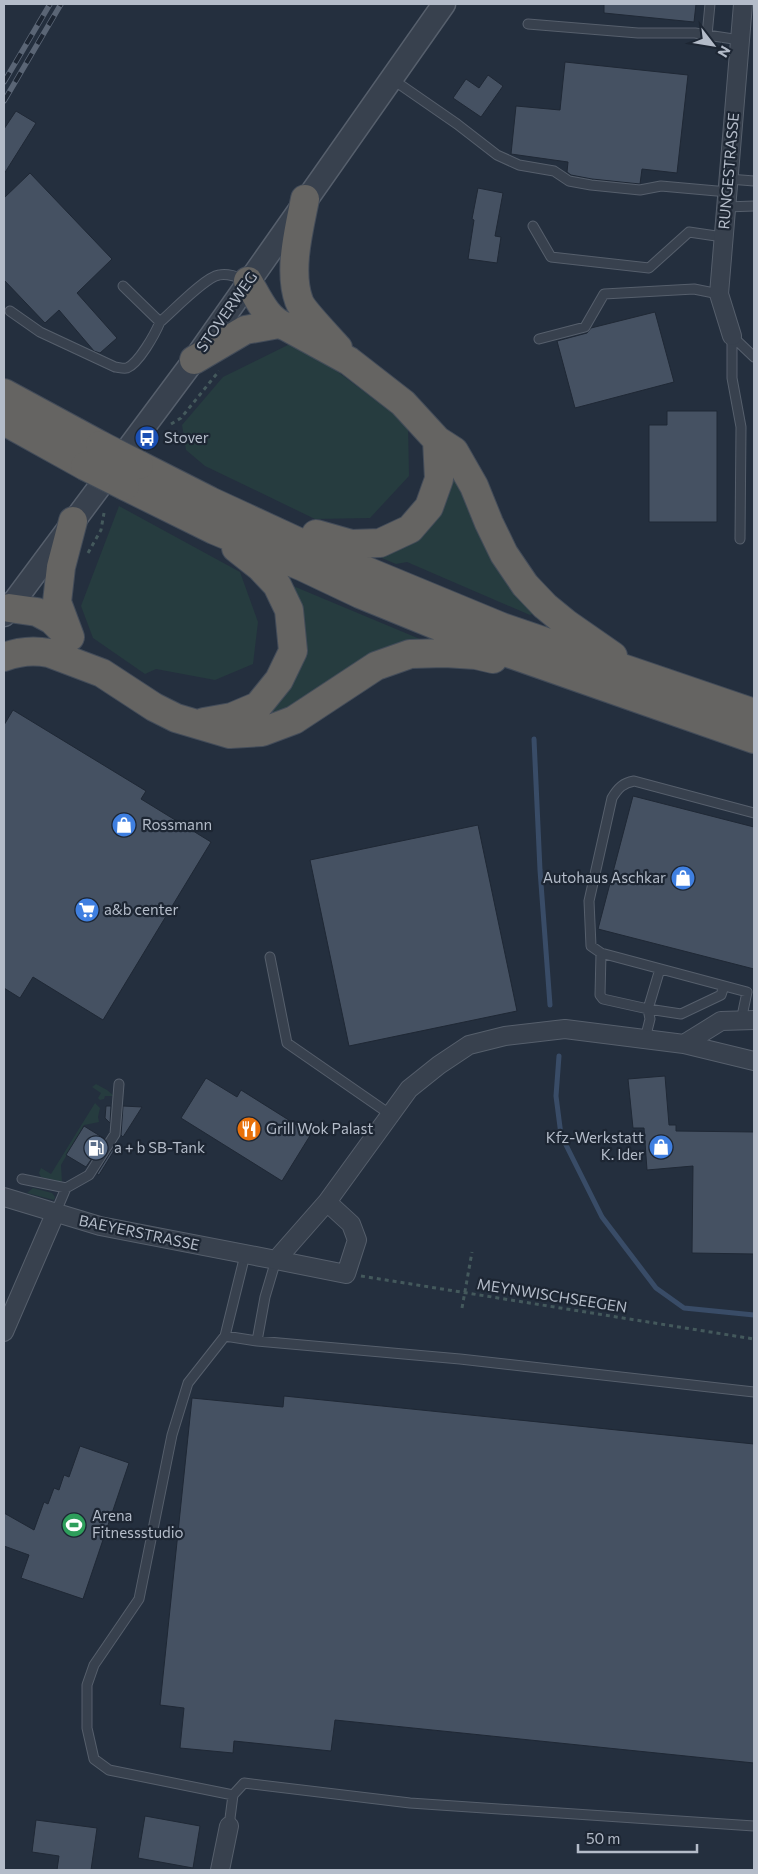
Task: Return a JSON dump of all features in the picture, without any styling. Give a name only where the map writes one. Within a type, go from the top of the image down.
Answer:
[{"type":"highway","points":[[299,302],[295,268],[296,244],[306,199]]},
{"type":"highway","points":[[248,281],[272,284],[299,302],[349,361]]},
{"type":"highway","points":[[248,281],[265,308],[279,324],[349,361],[403,403],[437,440],[454,452],[474,486],[504,554],[525,585],[545,606],[567,624],[638,674]]},
{"type":"highway","points":[[194,360],[245,330],[279,324]]},
{"type":"highway","points":[[4,393],[93,456],[123,485],[214,530],[476,642],[754,739]]},
{"type":"highway","points":[[4,421],[93,456]]},
{"type":"highway","points":[[123,485],[210,501],[351,544],[380,543],[410,529],[430,507],[439,479],[437,440]]},
{"type":"highway","points":[[210,501],[316,550],[502,627],[754,713]]},
{"type":"highway","points":[[70,637],[57,602],[61,567],[73,522]]},
{"type":"highway","points":[[195,724],[232,717],[258,706],[279,680],[293,651],[290,610],[277,585],[260,567],[214,530]]},
{"type":"highway","points":[[6,611],[37,612],[52,620],[102,673]]},
{"type":"highway","points":[[6,611],[49,653]]},
{"type":"highway","points":[[4,658],[13,654],[49,653],[102,673],[154,707],[176,718],[230,734],[262,732],[294,720],[376,666],[410,654],[445,653],[476,655],[594,684]]},
{"type":"street","name":"STOVERWEG","points":[[6,611],[194,360],[444,4]]},
{"type":"street","name":"RUNGESTRASSE","points":[[732,336],[719,294],[743,4]]},
{"type":"street","points":[[684,1044],[721,1021],[748,1020]]},
{"type":"street","points":[[276,1260],[327,1202],[409,1089],[439,1065],[469,1045],[505,1036],[565,1028],[684,1044],[754,1061]]},
{"type":"street","name":"BAEYERSTRASSE","points":[[4,1197],[55,1214],[100,1226],[346,1274]]},
{"type":"street","points":[[327,1202],[351,1224],[357,1240],[346,1274]]},
{"type":"street","points":[[4,1332],[55,1214]]},
{"type":"street","points":[[220,1870],[229,1826]]},
{"type":"lane","points":[[708,35],[710,4]]},
{"type":"lane","points":[[528,24],[638,33],[695,34],[740,40]]},
{"type":"lane","points":[[391,78],[498,155],[519,165],[554,171],[569,181],[591,185],[640,190],[661,186],[728,193],[754,206]]},
{"type":"lane","points":[[728,193],[754,181]]},
{"type":"lane","points":[[533,226],[551,257],[649,268],[689,232],[723,237]]},
{"type":"lane","points":[[10,311],[40,332],[114,367],[126,368],[134,363],[154,336],[160,322],[208,280],[218,275],[232,276],[248,281]]},
{"type":"lane","points":[[123,286],[160,322]]},
{"type":"lane","points":[[540,340],[585,327],[604,294],[694,289],[719,294]]},
{"type":"lane","points":[[732,336],[754,357]]},
{"type":"lane","points":[[732,336],[732,378],[742,428],[740,539]]},
{"type":"lane","points":[[748,1020],[751,992],[601,953],[591,946],[589,901],[612,798],[619,788],[627,782],[634,781],[754,813]]},
{"type":"lane","points":[[601,953],[600,996],[603,999],[648,1010],[681,1014],[721,995],[724,986]]},
{"type":"lane","points":[[270,957],[287,1043],[391,1115]]},
{"type":"lane","points":[[645,1039],[650,1019],[648,1010],[660,968]]},
{"type":"lane","points":[[55,1214],[66,1188],[89,1175],[116,1134],[119,1084]]},
{"type":"lane","points":[[22,1179],[66,1188]]},
{"type":"lane","points":[[233,1795],[109,1770],[94,1760],[87,1728],[87,1685],[94,1665],[139,1599],[172,1435],[188,1383],[225,1336],[245,1255]]},
{"type":"lane","points":[[257,1341],[265,1297],[276,1260]]},
{"type":"lane","points":[[225,1336],[257,1341],[460,1359],[754,1392]]},
{"type":"lane","points":[[229,1826],[233,1795],[244,1783],[410,1803],[754,1826]]},
{"type":"path","points":[[165,428],[182,418],[222,367]]},
{"type":"path","points":[[87,556],[123,485]]},
{"type":"path","points":[[462,1308],[472,1252]]},
{"type":"path","name":"MEYNWISCHSEEGEN","points":[[346,1274],[754,1340]]},
{"type":"green space","points":[[296,341],[408,424],[409,476],[370,518],[315,519],[205,466],[186,450],[182,425],[223,377]]},
{"type":"green space","points":[[453,468],[538,612],[530,615],[407,562],[396,564],[377,556]]},
{"type":"green space","points":[[119,506],[240,572],[258,622],[253,664],[215,680],[156,669],[145,674],[93,638],[81,606]]},
{"type":"green space","points":[[286,583],[427,642],[310,702],[243,728],[286,688]]},
{"type":"green space","points":[[96,1084],[114,1096],[105,1096],[104,1099],[100,1100],[98,1098],[101,1093],[92,1087]]},
{"type":"green space","points":[[95,1103],[100,1108],[99,1122],[84,1125],[61,1165],[62,1182],[41,1177],[39,1173],[41,1168],[51,1174]]},
{"type":"green space","points":[[33,1188],[52,1193],[55,1197],[54,1200],[27,1193]]},
{"type":"building","points":[[604,4],[696,4],[694,22],[604,13]]},
{"type":"building","points":[[565,62],[688,75],[677,173],[642,169],[640,184],[592,179],[571,175],[567,172],[568,162],[511,154],[516,106],[560,110]]},
{"type":"building","points":[[488,75],[503,86],[481,117],[453,98],[466,79],[479,88]]},
{"type":"building","points":[[16,111],[36,123],[4,174],[4,129]]},
{"type":"building","points":[[30,173],[112,259],[77,293],[117,338],[100,353],[94,351],[59,310],[45,323],[4,280],[4,198]]},
{"type":"building","points":[[478,188],[503,193],[495,236],[501,237],[497,263],[468,259],[474,220],[472,219]]},
{"type":"building","points":[[655,312],[674,382],[575,408],[557,341],[587,333],[591,328]]},
{"type":"building","points":[[667,411],[717,411],[717,522],[649,522],[649,425],[667,425]]},
{"type":"building","name":"a&b center","points":[[13,710],[146,791],[141,799],[211,842],[103,1020],[33,977],[20,998],[4,988],[4,725]]},
{"type":"building","name":"Autohaus Aschkar","points":[[633,796],[754,827],[754,969],[598,929]]},
{"type":"building","points":[[478,825],[517,1011],[349,1046],[310,860]]},
{"type":"building","points":[[665,1076],[669,1125],[676,1125],[676,1131],[754,1132],[754,1254],[692,1253],[693,1166],[647,1170],[644,1128],[633,1128],[628,1079]]},
{"type":"building","points":[[206,1078],[237,1097],[241,1090],[311,1134],[282,1181],[181,1118]]},
{"type":"building","points":[[106,1106],[111,1106],[110,1123],[105,1118]]},
{"type":"building","points":[[123,1106],[142,1107],[123,1137],[121,1135]]},
{"type":"building","points":[[84,1126],[105,1139],[86,1167],[66,1155]]},
{"type":"building","points":[[115,1145],[117,1146],[99,1175],[97,1174]]},
{"type":"building","points":[[284,1396],[754,1444],[754,1763],[335,1720],[331,1751],[234,1741],[233,1753],[180,1748],[184,1708],[160,1705],[192,1398],[283,1407]]},
{"type":"building","name":"Arena Fitnessstudio","points":[[80,1446],[129,1463],[83,1599],[21,1578],[29,1555],[4,1546],[4,1513],[34,1530],[44,1502],[48,1504],[54,1488],[59,1490],[64,1475],[69,1477]]},
{"type":"building","points":[[145,1816],[200,1826],[193,1868],[138,1858]]},
{"type":"building","points":[[36,1820],[97,1828],[91,1870],[57,1870],[59,1856],[32,1852]]},
{"type":"waterway","points":[[534,739],[540,870],[550,1005]]},
{"type":"waterway","points":[[559,1056],[556,1096],[561,1135],[602,1217],[656,1288],[684,1308],[754,1315]]},
{"type":"railway","points":[[4,82],[50,4]]},
{"type":"railway","points":[[4,101],[61,4]]},
{"type":"place","name":"Stover","points":[[147,438]]},
{"type":"place","name":"Rossmann","points":[[124,825]]},
{"type":"place","name":"Autohaus Aschkar","points":[[683,878]]},
{"type":"place","name":"a&b center","points":[[87,910]]},
{"type":"place","name":"Grill Wok Palast","points":[[249,1129]]},
{"type":"place","name":"Kfz-Werkstatt K. Ider","points":[[661,1147]]},
{"type":"place","name":"a + b SB-Tank","points":[[96,1148]]},
{"type":"place","name":"Arena Fitnessstudio","points":[[74,1525]]}]
